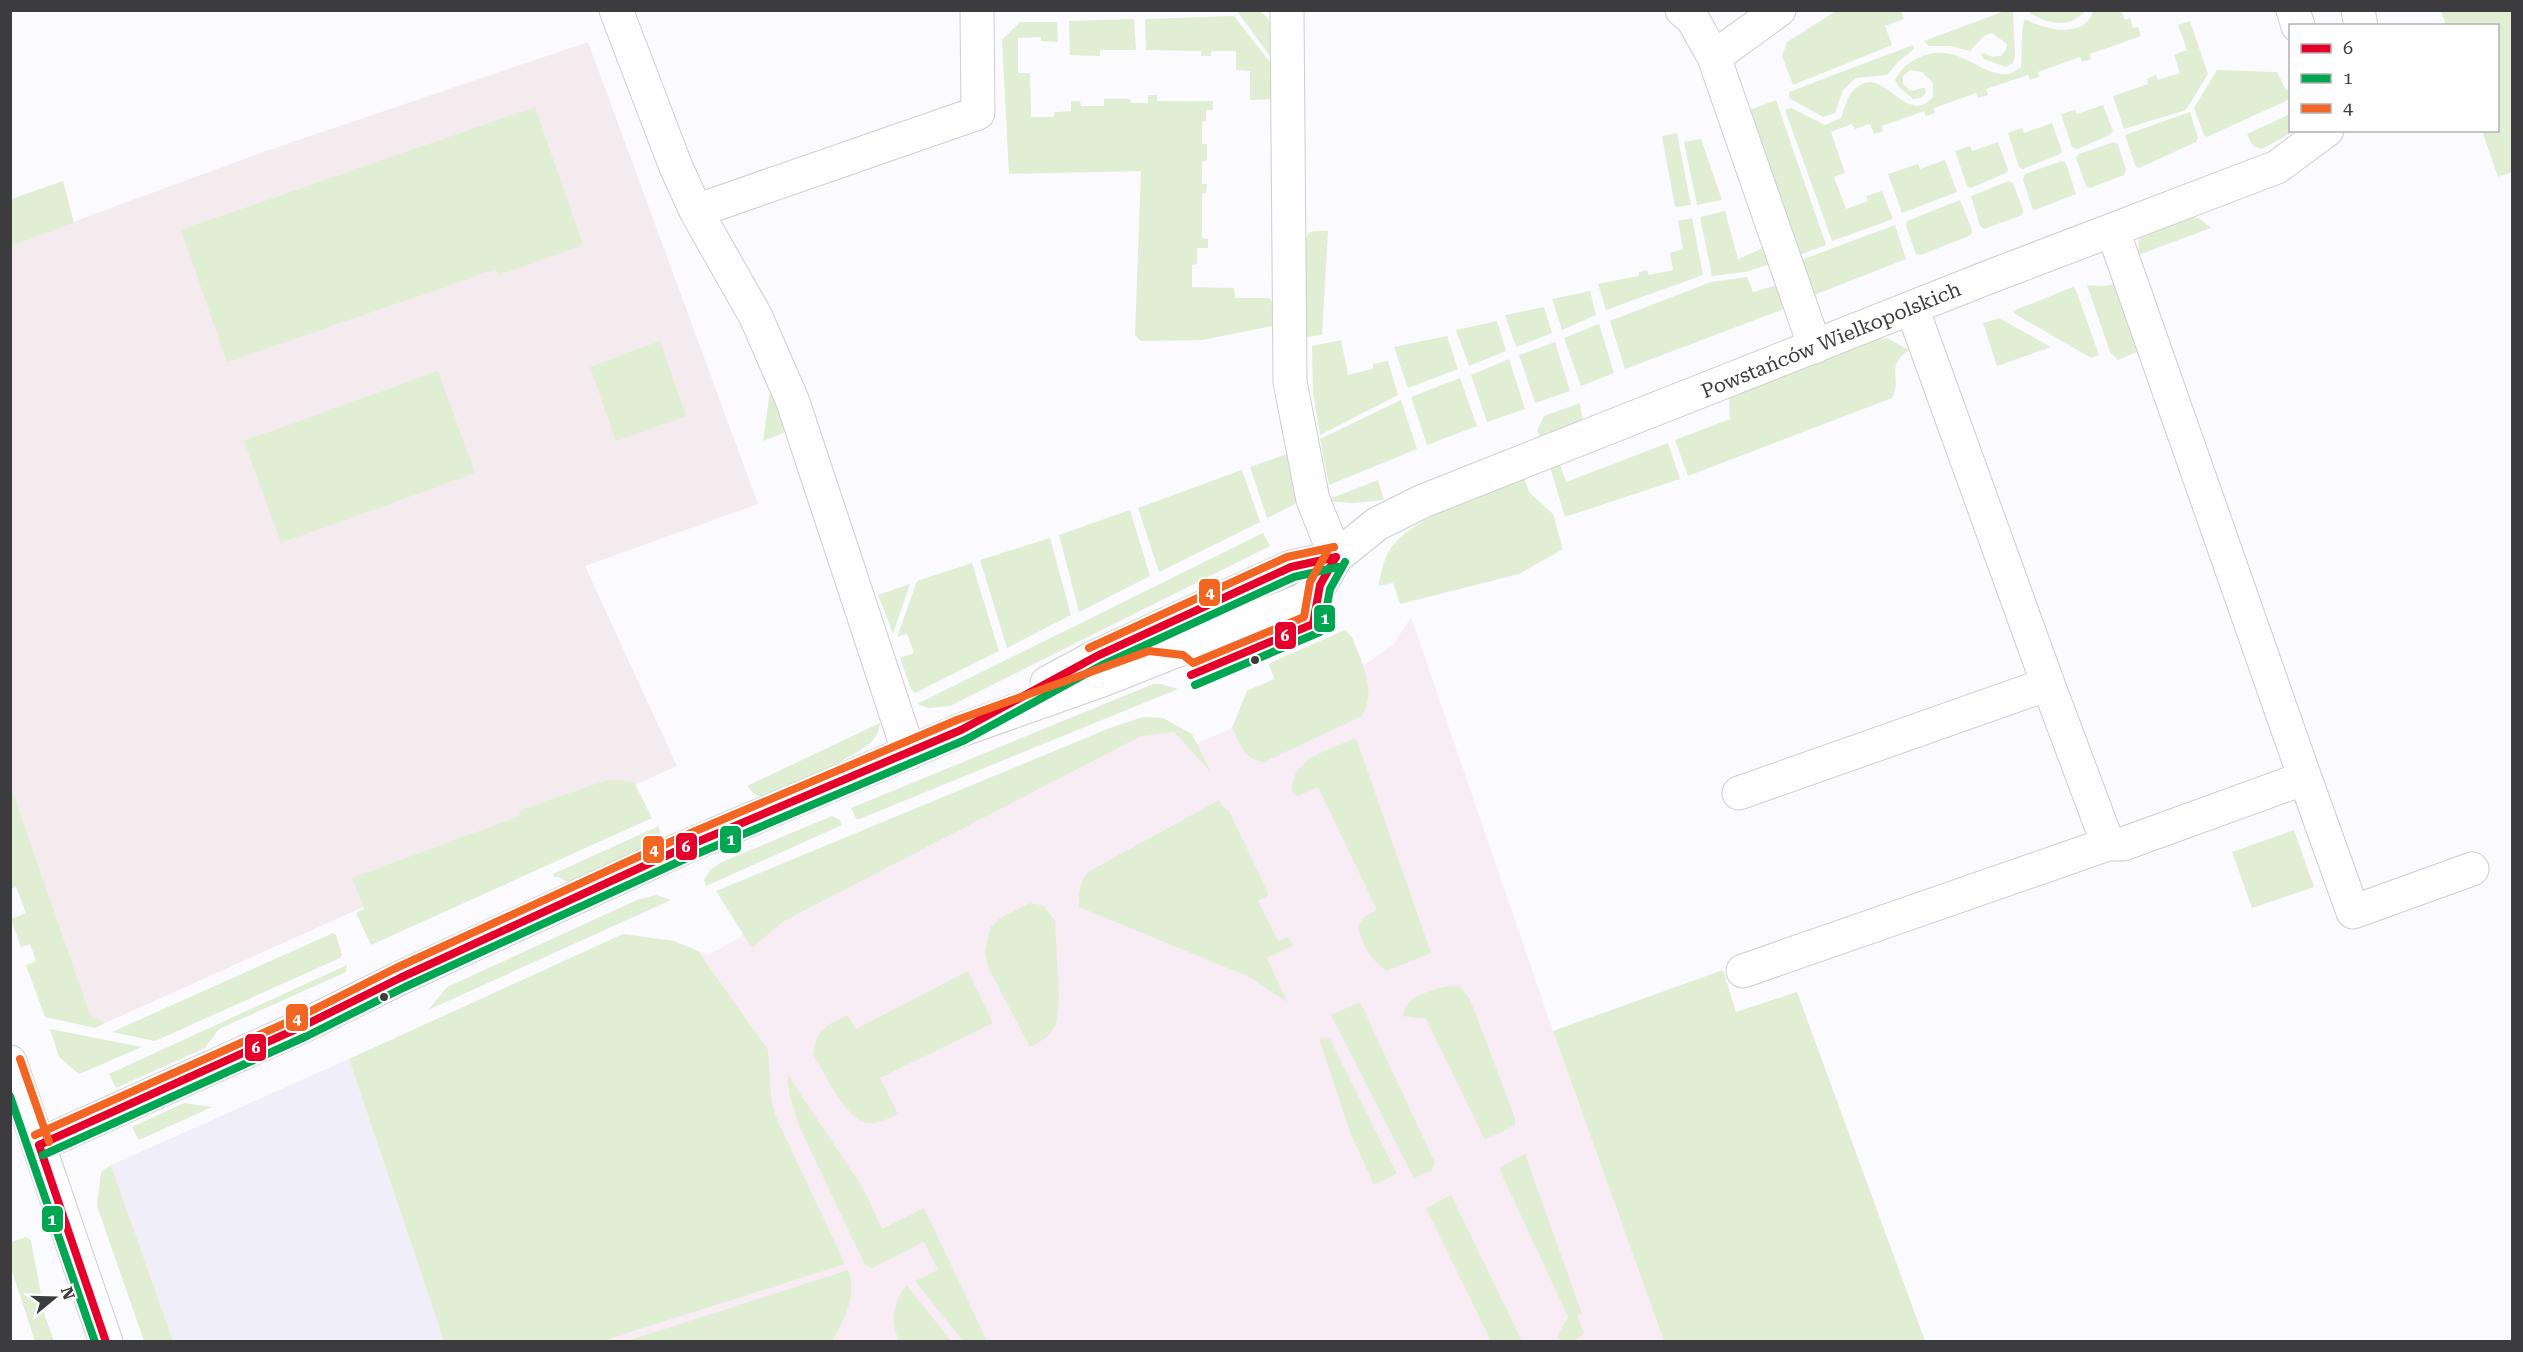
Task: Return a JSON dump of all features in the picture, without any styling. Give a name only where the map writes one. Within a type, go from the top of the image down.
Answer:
[{"type":"street","points":[[616,10],[676,167],[696,211],[756,317],[793,402],[909,753]]},
{"type":"street","points":[[696,211],[978,112],[977,10]]},
{"type":"street","points":[[1287,10],[1290,382],[1313,500],[1336,557]]},
{"type":"street","points":[[1714,57],[1779,10]]},
{"type":"street","points":[[1689,13],[1714,57],[1815,347]]},
{"type":"street","name":"Powstańców Wielkopolskich","points":[[39,1145],[303,1026],[400,978],[684,848],[962,730],[1097,656],[1290,567],[1336,557],[1377,524],[1423,501],[2277,167],[2325,132]]},
{"type":"street","points":[[2113,231],[2353,912],[2472,869]]},
{"type":"street","points":[[1912,308],[2108,844]]},
{"type":"street","points":[[1740,793],[2048,684]]},
{"type":"street","points":[[1743,971],[2108,844],[2123,844],[2306,778]]},
{"type":"street","points":[[10,1062],[106,1341]]},
{"type":"shaded area","points":[[588,42],[758,504],[585,566],[677,766],[105,1023],[90,1014],[11,787],[10,245],[266,151]]},
{"type":"shaded area","points":[[1411,617],[1553,1031],[1664,1341],[505,1342],[674,941],[708,955],[741,937],[753,906],[1171,723],[1198,743],[1232,728],[1247,691],[1330,652],[1361,667],[1393,645]]},
{"type":"shaded area","points":[[349,1059],[444,1341],[173,1341],[111,1165]]},
{"type":"green space","points":[[1255,10],[1268,19],[1273,38],[1272,59],[1237,11]]},
{"type":"green space","points":[[2030,10],[2085,11],[2073,20],[2059,23],[2044,20],[2030,13]]},
{"type":"green space","points":[[1836,11],[1901,11],[1904,19],[1885,26],[1892,45],[1793,85],[1782,56],[1787,42]]},
{"type":"green space","points":[[2005,11],[2013,11],[2015,56],[2013,63],[2006,67],[1984,59],[1981,55],[1984,53],[1992,57],[2001,56],[2006,50],[2007,44],[1992,33],[1984,36],[1970,51],[1951,46],[1929,46],[1924,41]]},
{"type":"green space","points":[[2093,11],[2121,11],[2125,20],[2130,18],[2133,28],[2138,27],[2141,36],[2090,54],[2091,59],[2082,62],[2080,57],[2038,72],[2039,77],[2030,80],[2028,75],[1986,89],[1988,95],[1978,98],[1976,93],[1934,108],[1935,113],[1926,116],[1924,111],[1882,126],[1883,131],[1874,134],[1870,124],[1855,129],[1852,124],[1831,132],[1845,173],[1834,177],[1846,209],[1868,201],[1866,196],[1882,191],[1893,219],[1832,241],[1785,110],[1791,108],[1825,125],[1841,118],[1852,92],[1861,84],[1871,82],[1905,102],[1922,105],[1933,97],[1933,83],[1922,72],[1910,70],[1903,76],[1903,84],[1910,90],[1925,88],[1926,93],[1921,98],[1913,99],[1899,87],[1895,80],[1914,60],[1932,53],[1945,53],[1968,60],[1988,71],[2009,74],[2021,67],[2025,19],[2052,29],[2073,29],[2089,20]]},
{"type":"green space","points":[[2441,11],[2512,11],[2512,172],[2498,177],[2482,132],[2499,132],[2499,24],[2446,24]]},
{"type":"green space","points":[[1234,16],[1273,66],[1273,99],[1250,100],[1250,71],[1236,70],[1236,51],[1211,51],[1211,56],[1201,56],[1201,51],[1146,50],[1145,19]]},
{"type":"green space","points":[[1134,19],[1136,50],[1100,50],[1100,56],[1070,55],[1069,21]]},
{"type":"green space","points":[[2190,21],[2208,74],[2186,110],[2124,129],[2113,96],[2148,84],[2147,79],[2156,75],[2158,80],[2180,73],[2174,55],[2187,50],[2178,25]]},
{"type":"green space","points":[[1020,22],[1057,22],[1058,42],[1041,41],[1041,37],[1018,38],[1018,73],[1030,73],[1031,117],[1054,117],[1054,112],[1071,111],[1071,101],[1080,101],[1081,106],[1104,106],[1104,99],[1130,99],[1131,103],[1148,103],[1148,95],[1157,95],[1157,101],[1213,101],[1213,110],[1206,110],[1206,121],[1202,122],[1202,144],[1207,144],[1207,161],[1202,162],[1202,184],[1207,184],[1206,193],[1202,194],[1202,238],[1208,239],[1208,248],[1197,248],[1197,264],[1192,265],[1192,287],[1234,288],[1235,298],[1269,298],[1272,302],[1272,326],[1202,340],[1141,341],[1135,335],[1141,171],[1009,174],[1002,40]]},
{"type":"green space","points":[[1913,45],[1914,49],[1887,75],[1856,78],[1843,90],[1835,113],[1823,117],[1789,98],[1789,92]]},
{"type":"green space","points":[[2217,70],[2277,72],[2286,90],[2289,89],[2289,99],[2207,137],[2204,135],[2194,108]]},
{"type":"green space","points":[[1776,100],[1826,245],[1794,257],[1744,112]]},
{"type":"green space","points":[[2103,105],[2113,131],[2110,135],[2077,149],[2072,147],[2061,114],[2075,110],[2077,114]]},
{"type":"green space","points":[[535,107],[583,245],[498,275],[496,269],[227,362],[181,230]]},
{"type":"green space","points":[[2190,112],[2198,138],[2196,142],[2139,168],[2135,165],[2125,135]]},
{"type":"green space","points":[[2289,114],[2289,132],[2293,132],[2262,149],[2253,146],[2247,134]]},
{"type":"green space","points":[[2052,123],[2062,151],[2060,154],[2023,169],[2019,167],[2008,133],[2022,128],[2024,133]]},
{"type":"green space","points":[[1677,133],[1691,205],[1675,207],[1662,136]]},
{"type":"green space","points":[[1701,139],[1722,200],[1697,205],[1684,142]]},
{"type":"green space","points":[[1998,142],[2008,170],[2006,173],[1971,188],[1967,186],[1955,151],[1970,146],[1972,151]]},
{"type":"green space","points":[[2114,142],[2118,144],[2126,170],[2124,175],[2090,188],[2086,186],[2076,158],[2079,154]]},
{"type":"green space","points":[[1945,160],[1957,192],[1902,213],[1888,174],[1918,164],[1920,169]]},
{"type":"green space","points":[[2062,161],[2066,163],[2076,194],[2035,210],[2032,208],[2023,179],[2025,174]]},
{"type":"green space","points":[[63,181],[74,223],[11,245],[11,199]]},
{"type":"green space","points":[[2009,181],[2013,183],[2023,210],[2022,215],[1984,229],[1980,226],[1971,196]]},
{"type":"green space","points":[[1960,200],[1972,230],[1971,235],[1921,255],[1916,254],[1906,226],[1907,221]]},
{"type":"green space","points":[[1725,211],[1738,259],[1768,246],[1773,263],[1745,272],[1712,276],[1700,217]]},
{"type":"green space","points":[[2187,217],[2199,218],[2211,228],[2138,255],[2139,239]]},
{"type":"green space","points":[[1692,218],[1703,275],[1606,310],[1598,284],[1639,276],[1639,272],[1647,270],[1649,275],[1673,270],[1670,253],[1683,249],[1678,221]]},
{"type":"green space","points":[[1895,225],[1906,259],[1809,297],[1796,262]]},
{"type":"green space","points":[[1328,231],[1322,335],[1305,337],[1305,240],[1309,233]]},
{"type":"green space","points":[[1747,277],[1753,292],[1781,284],[1789,307],[1625,369],[1610,321],[1711,282]]},
{"type":"green space","points":[[2117,283],[2141,350],[2118,360],[2110,352],[2087,285],[2105,286]]},
{"type":"green space","points":[[2073,287],[2099,355],[2091,358],[2013,311]]},
{"type":"green space","points":[[1590,291],[1596,315],[1562,330],[1552,299]]},
{"type":"green space","points":[[1544,307],[1552,333],[1516,347],[1505,315]]},
{"type":"green space","points":[[1999,318],[2051,347],[1997,366],[1983,323]]},
{"type":"green space","points":[[1497,321],[1506,351],[1469,366],[1456,330]]},
{"type":"green space","points":[[1599,324],[1614,373],[1581,386],[1564,338]]},
{"type":"green space","points":[[1447,336],[1458,369],[1408,388],[1394,347]]},
{"type":"green space","points":[[1887,338],[1909,350],[1897,362],[1896,384],[1892,398],[1688,476],[1675,440],[1730,419],[1729,396],[1877,339]]},
{"type":"green space","points":[[1341,340],[1348,375],[1373,369],[1373,364],[1388,361],[1398,395],[1320,435],[1313,392],[1312,346]]},
{"type":"green space","points":[[660,341],[686,416],[616,441],[590,367]]},
{"type":"green space","points":[[1555,342],[1570,391],[1535,403],[1519,355]]},
{"type":"green space","points":[[1509,359],[1525,409],[1487,422],[1471,375]]},
{"type":"green space","points":[[438,371],[475,473],[281,543],[244,441]]},
{"type":"green space","points":[[1460,378],[1477,426],[1427,445],[1411,397]]},
{"type":"green space","points":[[771,384],[788,431],[763,441]]},
{"type":"green space","points":[[1401,400],[1417,449],[1329,485],[1320,439]]},
{"type":"green space","points":[[1580,403],[1583,423],[1541,439],[1537,430],[1544,416]]},
{"type":"green space","points":[[1668,443],[1680,479],[1565,517],[1550,467],[1560,464],[1566,482]]},
{"type":"green space","points":[[1290,453],[1301,501],[1267,518],[1250,467]]},
{"type":"green space","points":[[1242,470],[1260,522],[1159,572],[1138,508]]},
{"type":"green space","points":[[1524,477],[1529,492],[1553,514],[1563,549],[1519,574],[1400,604],[1393,583],[1378,586],[1387,555],[1396,542],[1410,529],[1448,508]]},
{"type":"green space","points":[[1378,480],[1384,500],[1353,503],[1324,501]]},
{"type":"green space","points":[[1130,510],[1150,576],[1079,612],[1059,535]]},
{"type":"green space","points":[[1263,533],[1270,546],[950,706],[928,708],[917,704]]},
{"type":"green space","points":[[1050,538],[1071,615],[1007,648],[980,560]]},
{"type":"green space","points":[[972,563],[999,651],[915,693],[911,689],[900,658],[914,653],[907,634],[897,637],[917,581]]},
{"type":"green space","points":[[910,584],[893,634],[878,595]]},
{"type":"green space","points":[[1345,630],[1352,637],[1364,667],[1368,686],[1366,706],[1362,716],[1264,762],[1247,755],[1232,728],[1247,691],[1275,679],[1268,664]]},
{"type":"green space","points":[[1153,684],[1178,689],[857,820],[851,808]]},
{"type":"green space","points":[[1143,717],[1163,718],[1192,734],[1211,772],[1174,732],[1141,736],[784,921],[752,948],[716,891],[1110,728]]},
{"type":"green space","points":[[880,723],[876,736],[864,748],[821,771],[763,797],[755,795],[747,786]]},
{"type":"green space","points":[[1356,738],[1431,953],[1386,971],[1368,951],[1358,925],[1364,917],[1377,910],[1318,787],[1298,796],[1293,793],[1293,782],[1297,772],[1304,764],[1324,751]]},
{"type":"green space","points":[[607,780],[634,782],[652,818],[371,945],[356,913],[364,909],[352,878],[520,816],[519,811]]},
{"type":"green space","points":[[11,787],[90,1014],[105,1023],[95,1028],[45,1017],[26,965],[36,961],[30,944],[21,947],[11,919],[26,913],[16,887],[11,889]]},
{"type":"green space","points":[[1219,800],[1229,811],[1269,895],[1258,901],[1278,941],[1288,937],[1293,946],[1267,958],[1287,1002],[1247,976],[1079,907],[1081,884],[1088,872]]},
{"type":"green space","points":[[832,816],[840,820],[842,825],[706,886],[704,880],[710,870],[722,862]]},
{"type":"green space","points":[[659,826],[660,836],[642,851],[570,884],[559,877],[554,877],[553,874]]},
{"type":"green space","points":[[2294,830],[2314,887],[2252,908],[2232,852]]},
{"type":"green space","points":[[656,895],[671,900],[428,1010],[447,987],[637,900]]},
{"type":"green space","points":[[1030,903],[1044,906],[1055,921],[1059,999],[1056,1025],[1046,1038],[1030,1047],[988,967],[985,952],[990,928],[999,919]]},
{"type":"green space","points":[[333,933],[336,935],[342,955],[340,958],[155,1041],[112,1032]]},
{"type":"green space","points":[[623,934],[674,941],[698,951],[768,1050],[771,1097],[775,1115],[845,1264],[602,1341],[444,1341],[349,1059]]},
{"type":"green space","points":[[347,965],[346,972],[219,1029],[205,1048],[116,1088],[109,1074]]},
{"type":"green space","points":[[1723,970],[1736,1012],[1797,992],[1925,1341],[1664,1341],[1553,1031]]},
{"type":"green space","points":[[968,971],[993,1023],[880,1078],[898,1114],[879,1122],[870,1123],[865,1123],[854,1116],[834,1091],[813,1055],[817,1039],[823,1029],[847,1015],[856,1029]]},
{"type":"green space","points":[[1448,986],[1459,986],[1470,999],[1515,1118],[1515,1125],[1485,1140],[1426,1019],[1403,1016],[1409,1003],[1420,995]]},
{"type":"green space","points":[[1360,1002],[1435,1163],[1432,1170],[1414,1178],[1331,1015]]},
{"type":"green space","points":[[50,1029],[142,1047],[79,1074],[59,1057]]},
{"type":"green space","points":[[1319,1038],[1330,1039],[1397,1174],[1374,1185],[1350,1132]]},
{"type":"green space","points":[[787,1074],[863,1188],[882,1229],[924,1208],[987,1341],[963,1341],[915,1281],[938,1270],[924,1242],[872,1268],[865,1265],[800,1128],[790,1097]]},
{"type":"green space","points":[[184,1103],[212,1107],[139,1140],[132,1127]]},
{"type":"green space","points":[[1525,1154],[1582,1314],[1577,1316],[1584,1333],[1574,1340],[1556,1338],[1568,1317],[1499,1168]]},
{"type":"green space","points":[[111,1165],[173,1341],[144,1341],[97,1206],[101,1172]]},
{"type":"green space","points":[[1451,1195],[1522,1341],[1491,1341],[1426,1208]]},
{"type":"green space","points":[[26,1237],[31,1240],[45,1316],[54,1341],[35,1341],[11,1268],[11,1242]]},
{"type":"green space","points":[[848,1270],[851,1288],[848,1307],[832,1341],[627,1341]]},
{"type":"green space","points":[[907,1285],[951,1341],[899,1341],[894,1326],[894,1312],[902,1291]]},
{"type":"transit line","name":"4","points":[[1089,648],[1287,557],[1334,547]]},
{"type":"transit line","name":"4","points":[[35,1135],[299,1017],[396,968],[679,838],[957,720],[1149,651],[1183,655],[1193,663],[1304,617],[1310,582],[1327,552]]},
{"type":"transit line","name":"6","points":[[1191,675],[1313,624],[1320,585],[1336,557]]},
{"type":"transit line","name":"6","points":[[39,1145],[303,1026],[400,978],[683,848],[961,730],[1097,656],[1291,567],[1336,557]]},
{"type":"transit line","name":"1","points":[[1195,685],[1320,632],[1330,589],[1345,562]]},
{"type":"transit line","name":"1","points":[[43,1155],[307,1036],[405,987],[687,858],[965,740],[1102,665],[1294,577],[1338,567]]},
{"type":"transit line","name":"4","points":[[20,1059],[49,1142]]},
{"type":"transit line","name":"1","points":[[10,1096],[95,1342]]},
{"type":"transit line","name":"6","points":[[39,1145],[106,1342]]}]
